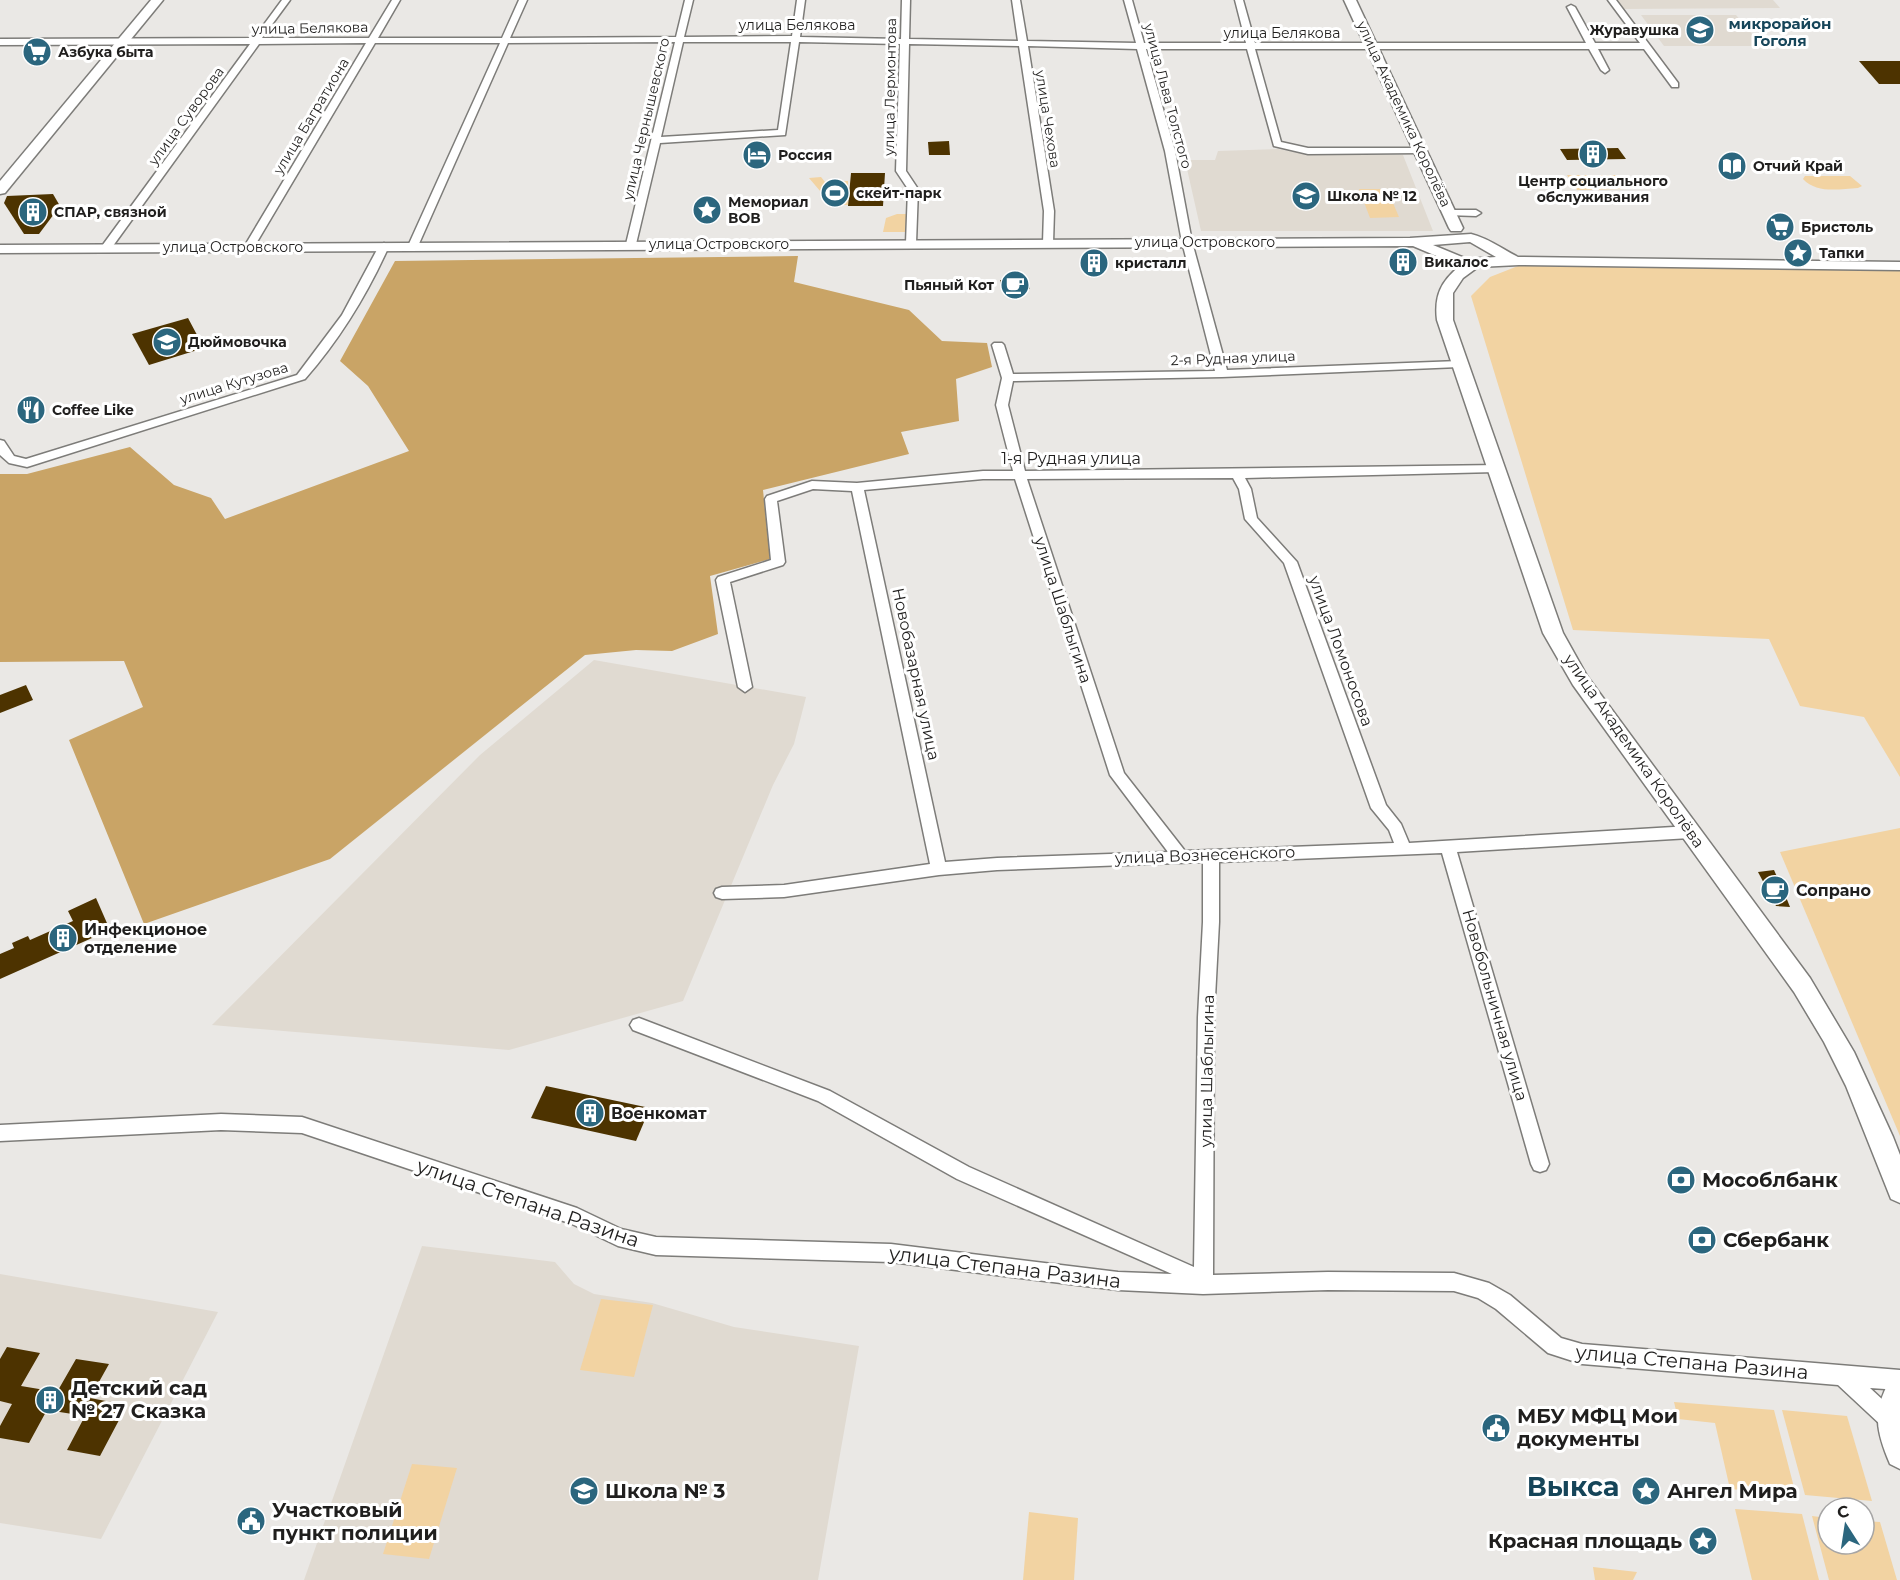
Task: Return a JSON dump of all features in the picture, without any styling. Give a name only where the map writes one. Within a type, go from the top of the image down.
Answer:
[{"type":"street","points":[[0,190],[157,0]]},
{"type":"street","name":"улица Суворова","points":[[106,248],[286,0]]},
{"type":"street","name":"улица Багратиона","points":[[249,247],[396,0]]},
{"type":"street","points":[[412,246],[523,0]]},
{"type":"street","name":"улица Чернышевского","points":[[631,244],[688,0]]},
{"type":"street","points":[[657,140],[783,133],[801,0]]},
{"type":"street","name":"улица Лермонтова","points":[[906,0],[901,171],[913,189],[911,243]]},
{"type":"street","name":"улица Чехова","points":[[1016,0],[1049,211],[1048,243]]},
{"type":"street","name":"улица Льва Толстого","points":[[1128,0],[1170,151],[1187,242],[1222,374]]},
{"type":"street","points":[[1239,0],[1277,144],[1308,151],[1420,150]]},
{"type":"street","name":"улица Академика Королёва","points":[[1350,0],[1450,213],[1448,244],[1452,280],[1446,290],[1442,305],[1459,364],[1545,613],[1580,680],[1827,1022],[1846,1056],[1876,1124],[1900,1191]]},
{"type":"street","points":[[1612,0],[1675,86]]},
{"type":"street","points":[[1571,7],[1605,70]]},
{"type":"street","name":"улица Белякова","points":[[0,42],[794,39],[1251,47],[1647,46]]},
{"type":"street","points":[[1450,213],[1476,213]]},
{"type":"street","points":[[1448,244],[1471,238],[1481,241],[1483,259],[1452,280]]},
{"type":"street","name":"улица Островского","points":[[0,239],[27,248]]},
{"type":"street","name":"улица Островского","points":[[0,249],[631,244],[1410,242],[1448,244],[1483,259],[1516,261],[1900,266]]},
{"type":"street","name":"улица Кутузова","points":[[0,444],[4,455],[14,463],[27,463],[302,377],[320,357],[373,272],[384,246]]},
{"type":"street","name":"улица Шаблыгина","points":[[998,345],[1008,378],[1002,405],[1020,475],[1117,775],[1179,855]]},
{"type":"street","name":"2-я Рудная улица","points":[[1008,378],[1222,374],[1459,364]]},
{"type":"street","name":"1-я Рудная улица","points":[[745,687],[723,580],[778,562],[771,499],[812,485],[857,487],[983,475],[1237,474],[1496,468]]},
{"type":"street","name":"улица Ломоносова","points":[[1237,474],[1245,489],[1246,504],[1251,519],[1290,562],[1379,808],[1396,828],[1403,848]]},
{"type":"street","name":"Новобазарная улица","points":[[857,487],[939,869]]},
{"type":"street","name":"улица Вознесенского","points":[[722,893],[784,891],[939,869],[1179,855],[1211,856],[1448,847],[1690,832]]},
{"type":"street","name":"Новобольничная улица","points":[[1448,847],[1540,1164]]},
{"type":"street","name":"улица Шаблыгина","points":[[1203,1285],[1206,1017],[1211,922],[1211,856]]},
{"type":"street","name":"улица Степана Разина","points":[[639,1025],[824,1096],[963,1173],[1181,1269],[1203,1285]]},
{"type":"street","name":"улица Степана Разина","points":[[0,1133],[220,1122],[302,1125],[577,1216],[618,1237],[656,1246],[891,1253],[1118,1281],[1203,1285],[1328,1281],[1454,1282],[1482,1290],[1503,1302],[1555,1346],[1582,1354],[1900,1380]]},
{"type":"street","points":[[1843,1376],[1889,1419]]},
{"type":"street","points":[[1900,1390],[1892,1402],[1889,1419],[1900,1454]]},
{"type":"shaded area","points":[[1615,0],[1773,0],[1780,8],[1622,9]]},
{"type":"shaded area","name":"Журавушка","points":[[1641,15],[1736,15],[1762,46],[1664,46]]},
{"type":"shaded area","name":"Школа № 12","points":[[1278,149],[1304,154],[1403,155],[1433,231],[1201,231],[1185,160],[1215,160],[1218,151]]},
{"type":"shaded area","points":[[1567,175],[1618,175],[1627,189],[1577,190]]},
{"type":"shaded area","points":[[1805,176],[1850,176],[1862,186],[1822,189],[1809,184],[1803,179]]},
{"type":"shaded area","name":"скейт-парк","points":[[821,177],[825,182],[848,181],[848,205],[832,205],[809,178]]},
{"type":"shaded area","points":[[1359,189],[1387,189],[1399,217],[1370,218]]},
{"type":"shaded area","points":[[897,214],[910,214],[910,232],[883,232],[886,218]]},
{"type":"shaded area","points":[[798,256],[794,282],[909,310],[942,341],[987,343],[992,367],[956,379],[959,421],[901,432],[909,454],[763,490],[770,559],[710,576],[718,634],[672,651],[636,650],[585,655],[330,859],[144,924],[69,740],[143,707],[124,661],[0,662],[0,474],[27,474],[130,447],[174,485],[211,498],[225,519],[409,451],[368,386],[340,361],[395,261]]},
{"type":"shaded area","points":[[1519,261],[1900,267],[1900,777],[1864,717],[1800,706],[1769,639],[1573,630],[1471,296],[1490,277],[1518,266]]},
{"type":"shaded area","points":[[594,660],[806,697],[794,744],[773,785],[683,1001],[509,1050],[212,1025],[480,755]]},
{"type":"shaded area","points":[[1900,828],[1900,1136],[1780,852]]},
{"type":"shaded area","name":"Школа № 3","points":[[422,1246],[555,1262],[574,1284],[594,1294],[652,1303],[734,1327],[859,1346],[818,1580],[304,1580]]},
{"type":"shaded area","points":[[0,1274],[218,1312],[101,1539],[0,1523]]},
{"type":"shaded area","points":[[601,1299],[653,1305],[634,1377],[580,1370]]},
{"type":"shaded area","points":[[1674,1402],[1774,1410],[1796,1495],[1730,1489],[1715,1423],[1678,1419]]},
{"type":"shaded area","points":[[1782,1410],[1847,1416],[1871,1496],[1805,1495]]},
{"type":"shaded area","points":[[412,1464],[457,1468],[429,1559],[383,1554]]},
{"type":"shaded area","points":[[1735,1509],[1802,1514],[1819,1580],[1752,1580]]},
{"type":"shaded area","points":[[1029,1512],[1078,1518],[1074,1580],[1023,1580]]},
{"type":"shaded area","points":[[1812,1516],[1816,1516],[1816,1531]]},
{"type":"shaded area","points":[[1876,1522],[1880,1522],[1897,1580],[1829,1580],[1823,1556],[1876,1556]]},
{"type":"shaded area","points":[[1593,1567],[1637,1572],[1633,1580],[1595,1580]]},
{"type":"building","points":[[1859,61],[1900,61],[1900,84],[1879,84]]},
{"type":"building","points":[[949,141],[950,155],[929,155],[928,142]]},
{"type":"building","name":"Центр социального обслуживания","points":[[1618,148],[1626,159],[1567,160],[1560,149]]},
{"type":"building","points":[[851,173],[885,173],[883,206],[848,206]]},
{"type":"building","name":"СПАР, связной","points":[[53,194],[60,206],[39,234],[24,234],[4,203],[7,196]]},
{"type":"building","name":"Пьяный Кот","points":[[1027,279],[1030,289],[1002,291],[1000,280]]},
{"type":"building","name":"Дюймовочка","points":[[188,318],[204,348],[149,365],[132,334]]},
{"type":"building","points":[[26,685],[33,700],[0,713],[0,695]]},
{"type":"building","name":"Сопрано","points":[[1774,870],[1790,907],[1776,906],[1758,872]]},
{"type":"building","name":"Инфекционое отделение","points":[[96,898],[110,930],[0,979],[0,954],[14,948],[12,943],[28,936],[30,940],[73,921],[68,911]]},
{"type":"building","name":"Военкомат","points":[[546,1086],[650,1108],[636,1141],[531,1118]]},
{"type":"building","name":"Детский сад № 27 Сказка","points":[[7,1347],[40,1353],[21,1386],[57,1392],[76,1359],[109,1364],[90,1398],[127,1405],[100,1456],[67,1450],[85,1416],[47,1410],[29,1443],[0,1438],[0,1426],[12,1404],[0,1401],[0,1359]]},
{"type":"place","name":"Журавушка","points":[[1700,30]]},
{"type":"place","name":"Азбука быта","points":[[37,52]]},
{"type":"place","name":"Центр социального обслуживания","points":[[1593,154]]},
{"type":"place","name":"Россия","points":[[757,155]]},
{"type":"place","name":"Отчий Край","points":[[1732,166]]},
{"type":"place","name":"скейт-парк","points":[[835,193]]},
{"type":"place","name":"Школа № 12","points":[[1306,196]]},
{"type":"place","name":"Мемориал ВОВ","points":[[707,210]]},
{"type":"place","name":"СПАР, связной","points":[[33,212]]},
{"type":"place","name":"Бристоль","points":[[1780,227]]},
{"type":"place","name":"Тапки","points":[[1798,253]]},
{"type":"place","name":"Викалос","points":[[1403,262]]},
{"type":"place","name":"кристалл","points":[[1094,263]]},
{"type":"place","name":"Пьяный Кот","points":[[1015,285]]},
{"type":"place","name":"Дюймовочка","points":[[167,342]]},
{"type":"place","name":"Coffee Like","points":[[31,410]]},
{"type":"place","name":"Сопрано","points":[[1775,890]]},
{"type":"place","name":"Инфекционое отделение","points":[[63,938]]},
{"type":"place","name":"Военкомат","points":[[590,1113]]},
{"type":"place","name":"Мособлбанк","points":[[1681,1180]]},
{"type":"place","name":"Сбербанк","points":[[1702,1240]]},
{"type":"place","name":"Детский сад № 27 Сказка","points":[[50,1400]]},
{"type":"place","name":"МБУ МФЦ Мои документы","points":[[1496,1428]]},
{"type":"place","name":"Школа № 3","points":[[584,1491]]},
{"type":"place","name":"Ангел Мира","points":[[1646,1491]]},
{"type":"place","name":"Участковый пункт полиции","points":[[251,1521]]},
{"type":"place","name":"Красная площадь","points":[[1703,1541]]},
{"type":"district","name":"микрорайон Гоголя","points":[[1780,32]]},
{"type":"district","name":"Выкса","points":[[1573,1486]]}]
